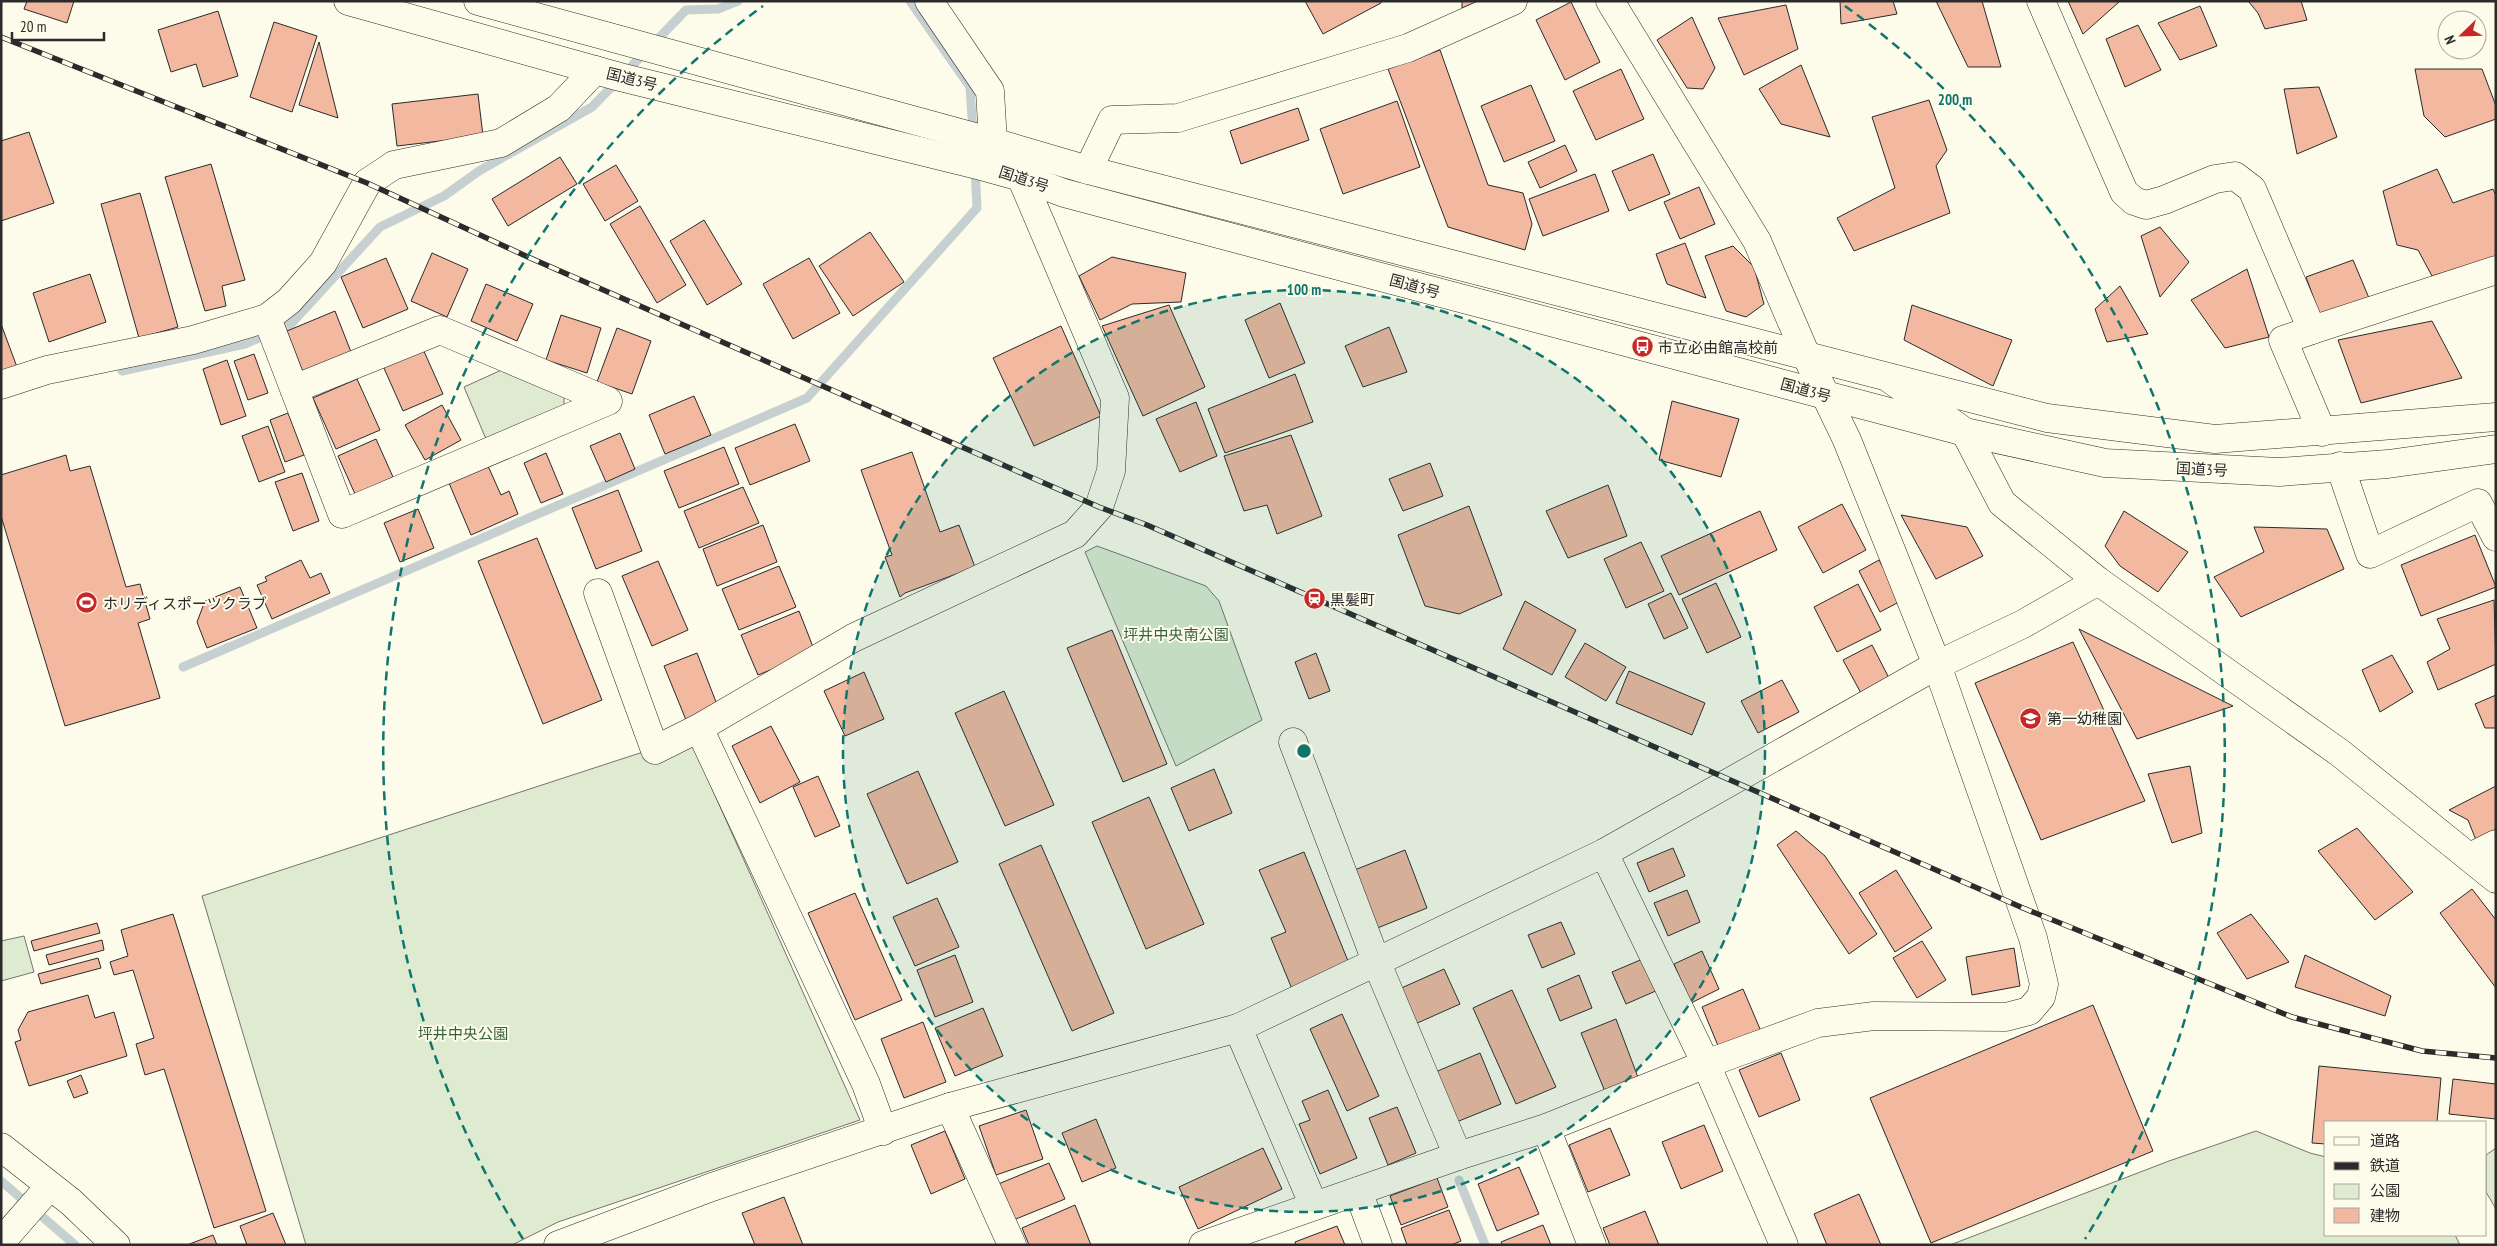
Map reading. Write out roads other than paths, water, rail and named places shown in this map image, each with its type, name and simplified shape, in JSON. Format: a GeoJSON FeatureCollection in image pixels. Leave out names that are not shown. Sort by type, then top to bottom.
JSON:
{"type":"FeatureCollection","features":[{"type":"Feature","properties":{"kind":"main road","name":"国道3号"},"geometry":{"type":"LineString","coordinates":[[348,1],[595,70],[1020,177],[1064,193],[1965,432],[2105,463],[2279,472],[2340,466],[2388,464],[2496,449]]}},
{"type":"Feature","properties":{"kind":"main road","name":"国道3号"},"geometry":{"type":"LineString","coordinates":[[478,1],[993,142],[1088,170],[2047,418],[2215,440],[2496,417]]}},
{"type":"Feature","properties":{"kind":"main road"},"geometry":{"type":"LineString","coordinates":[[929,1],[990,92],[993,142]]}},
{"type":"Feature","properties":{"kind":"main road"},"geometry":{"type":"LineString","coordinates":[[1088,170],[1112,120],[1178,118],[1408,48],[1513,1]]}},
{"type":"Feature","properties":{"kind":"main road"},"geometry":{"type":"LineString","coordinates":[[1203,1245],[1458,1156],[1546,1128],[1706,1064],[1818,1023],[1874,1016],[2006,1017],[2029,1011],[2041,997],[2044,984],[2033,938],[1937,665],[1846,440],[1806,355],[1757,241],[1610,1]]}},
{"type":"Feature","properties":{"kind":"main road"},"geometry":{"type":"LineString","coordinates":[[2041,1],[2124,192],[2134,201],[2146,204],[2164,200],[2215,178],[2235,176],[2252,189],[2312,330]]}},
{"type":"Feature","properties":{"kind":"main road"},"geometry":{"type":"LineString","coordinates":[[1,385],[46,370],[193,340],[271,328],[289,301],[322,263],[367,183],[394,165],[501,143],[559,108],[595,70]]}},
{"type":"Feature","properties":{"kind":"main road"},"geometry":{"type":"LineString","coordinates":[[598,593],[655,750],[699,728],[853,638],[1075,534],[1099,507],[1111,472],[1115,398],[1020,177]]}},
{"type":"Feature","properties":{"kind":"main road"},"geometry":{"type":"LineString","coordinates":[[2322,432],[2283,340],[2496,270]]}},
{"type":"Feature","properties":{"kind":"main road"},"geometry":{"type":"LineString","coordinates":[[271,328],[294,389],[342,514],[608,401],[440,330],[294,389]]}},
{"type":"Feature","properties":{"kind":"main road"},"geometry":{"type":"LineString","coordinates":[[1890,378],[1965,432],[2002,503],[2098,581],[2340,753],[2496,879]]}},
{"type":"Feature","properties":{"kind":"main road"},"geometry":{"type":"LineString","coordinates":[[2340,466],[2370,554],[2478,503],[2496,537]]}},
{"type":"Feature","properties":{"kind":"main road"},"geometry":{"type":"LineString","coordinates":[[558,1245],[712,1187],[950,1107],[1238,1028],[1604,853],[1937,665],[2023,624],[2098,581]]}},
{"type":"Feature","properties":{"kind":"main road"},"geometry":{"type":"LineString","coordinates":[[699,728],[866,1084],[883,1131]]}},
{"type":"Feature","properties":{"kind":"main road"},"geometry":{"type":"LineString","coordinates":[[1293,742],[1376,961],[1458,1156]]}},
{"type":"Feature","properties":{"kind":"main road"},"geometry":{"type":"LineString","coordinates":[[2470,857],[2496,844]]}},
{"type":"Feature","properties":{"kind":"main road"},"geometry":{"type":"LineString","coordinates":[[1604,853],[1706,1064],[1784,1245]]}},
{"type":"Feature","properties":{"kind":"main road"},"geometry":{"type":"LineString","coordinates":[[1238,1028],[1314,1206]]}},
{"type":"Feature","properties":{"kind":"main road"},"geometry":{"type":"LineString","coordinates":[[950,1107],[1012,1245]]}},
{"type":"Feature","properties":{"kind":"main road"},"geometry":{"type":"LineString","coordinates":[[1546,1128],[1592,1245]]}},
{"type":"Feature","properties":{"kind":"main road"},"geometry":{"type":"LineString","coordinates":[[1,1147],[43,1193],[70,1202],[116,1245]]}},
{"type":"Feature","properties":{"kind":"main road"},"geometry":{"type":"LineString","coordinates":[[1358,1191],[1378,1245]]}},
{"type":"Feature","properties":{"kind":"main road"},"geometry":{"type":"LineString","coordinates":[[1,1242],[43,1193]]}},
{"type":"Feature","properties":{"kind":"waterway"},"geometry":{"type":"LineString","coordinates":[[122,371],[245,344],[291,324],[380,227],[444,196],[479,171],[592,107],[686,10],[718,9],[738,1]]}},
{"type":"Feature","properties":{"kind":"waterway"},"geometry":{"type":"LineString","coordinates":[[910,1],[970,87],[973,132]]}},
{"type":"Feature","properties":{"kind":"waterway"},"geometry":{"type":"LineString","coordinates":[[183,667],[807,398],[977,208],[975,168]]}},
{"type":"Feature","properties":{"kind":"waterway"},"geometry":{"type":"LineString","coordinates":[[1459,1180],[1485,1245]]}},
{"type":"Feature","properties":{"kind":"waterway"},"geometry":{"type":"LineString","coordinates":[[1,1181],[75,1245]]}},
{"type":"Feature","properties":{"kind":"railway"},"geometry":{"type":"LineString","coordinates":[[1,37],[367,183],[528,257],[1099,507],[1147,525],[2023,908],[2292,1017],[2422,1051],[2496,1058]]}},
{"type":"Feature","properties":{"kind":"place","name":"市立必由館高校前"},"geometry":{"type":"Point","coordinates":[1642,347]}},
{"type":"Feature","properties":{"kind":"place","name":"黒髪町"},"geometry":{"type":"Point","coordinates":[1314,599]}},
{"type":"Feature","properties":{"kind":"place","name":"ホリディスポーツクラブ"},"geometry":{"type":"Point","coordinates":[87,603]}},
{"type":"Feature","properties":{"kind":"place","name":"第一幼稚園"},"geometry":{"type":"Point","coordinates":[2031,718]}},
{"type":"Feature","properties":{"kind":"park label","name":"坪井中央南公園"},"geometry":{"type":"Point","coordinates":[1176,634]}},
{"type":"Feature","properties":{"kind":"park label","name":"坪井中央公園"},"geometry":{"type":"Point","coordinates":[463,1033]}}]}
